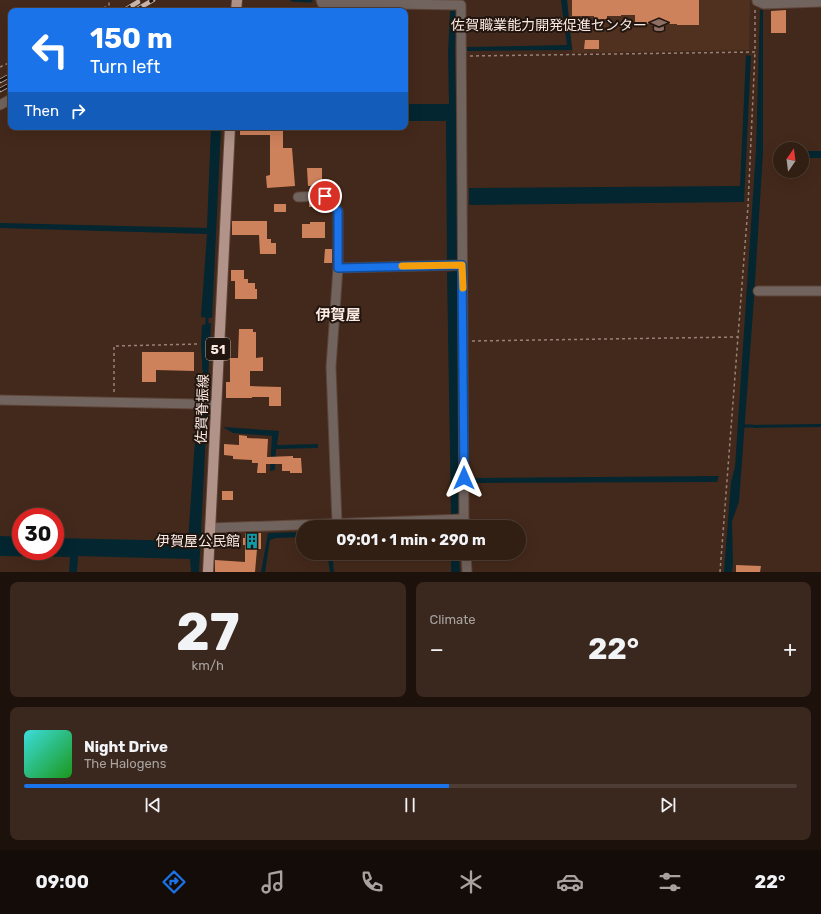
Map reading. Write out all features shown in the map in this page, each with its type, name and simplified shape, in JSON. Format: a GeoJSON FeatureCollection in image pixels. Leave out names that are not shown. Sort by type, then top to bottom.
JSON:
{"type":"FeatureCollection","features":[{"type":"Feature","properties":{"kind":"main road","name":"佐賀脊振線"},"geometry":{"type":"LineString","coordinates":[[208,572],[213,405],[230,130]]}},
{"type":"Feature","properties":{"kind":"street"},"geometry":{"type":"LineString","coordinates":[[321,0],[322,3],[461,5],[464,482],[459,520]]}},
{"type":"Feature","properties":{"kind":"street"},"geometry":{"type":"LineString","coordinates":[[757,1],[764,4],[821,2]]}},
{"type":"Feature","properties":{"kind":"street"},"geometry":{"type":"LineString","coordinates":[[298,197],[325,196],[338,211],[338,268],[331,367],[337,520]]}},
{"type":"Feature","properties":{"kind":"street"},"geometry":{"type":"LineString","coordinates":[[338,268],[462,265]]}},
{"type":"Feature","properties":{"kind":"street"},"geometry":{"type":"LineString","coordinates":[[758,291],[821,291]]}},
{"type":"Feature","properties":{"kind":"street"},"geometry":{"type":"LineString","coordinates":[[0,400],[213,405]]}},
{"type":"Feature","properties":{"kind":"street"},"geometry":{"type":"LineString","coordinates":[[210,528],[296,525]]}},
{"type":"Feature","properties":{"kind":"street"},"geometry":{"type":"LineString","coordinates":[[466,560],[467,572]]}},
{"type":"Feature","properties":{"kind":"path"},"geometry":{"type":"LineString","coordinates":[[104,8],[109,5],[109,0]]}},
{"type":"Feature","properties":{"kind":"path"},"geometry":{"type":"LineString","coordinates":[[720,572],[748,206],[755,52],[755,13],[757,1]]}},
{"type":"Feature","properties":{"kind":"path"},"geometry":{"type":"LineString","coordinates":[[461,56],[755,52]]}},
{"type":"Feature","properties":{"kind":"path"},"geometry":{"type":"LineString","coordinates":[[463,342],[738,337]]}},
{"type":"Feature","properties":{"kind":"path"},"geometry":{"type":"LineString","coordinates":[[114,402],[114,346],[198,344]]}},
{"type":"Feature","properties":{"kind":"shaded area","name":"佐賀職業能力開発促進センター"},"geometry":{"type":"Polygon","coordinates":[[[567,0],[750,0],[749,50],[573,53],[567,0]]]}},
{"type":"Feature","properties":{"kind":"water"},"geometry":{"type":"Polygon","coordinates":[[[561,0],[567,0],[572,50],[467,51],[467,47],[567,45],[561,0]]]}},
{"type":"Feature","properties":{"kind":"water"},"geometry":{"type":"Polygon","coordinates":[[[457,10],[455,50],[458,260],[447,260],[446,121],[408,121],[408,104],[449,104],[448,53],[450,11],[457,10]]]}},
{"type":"Feature","properties":{"kind":"water"},"geometry":{"type":"Polygon","coordinates":[[[760,10],[763,10],[763,152],[754,298],[739,502],[732,521],[733,564],[732,572],[724,572],[731,482],[735,467],[756,150],[760,10]]]}},
{"type":"Feature","properties":{"kind":"water"},"geometry":{"type":"Polygon","coordinates":[[[746,55],[751,56],[744,202],[469,205],[469,188],[740,186],[746,55]]]}},
{"type":"Feature","properties":{"kind":"water"},"geometry":{"type":"Polygon","coordinates":[[[211,130],[221,130],[212,318],[201,317],[207,234],[0,228],[0,223],[207,228],[211,130]]]}},
{"type":"Feature","properties":{"kind":"water"},"geometry":{"type":"Polygon","coordinates":[[[809,151],[821,151],[821,158],[809,158],[809,151]]]}},
{"type":"Feature","properties":{"kind":"water"},"geometry":{"type":"Polygon","coordinates":[[[458,271],[461,513],[451,514],[447,272],[458,271]]]}},
{"type":"Feature","properties":{"kind":"water"},"geometry":{"type":"Polygon","coordinates":[[[211,323],[208,380],[203,379],[201,346],[202,325],[211,323]]]}},
{"type":"Feature","properties":{"kind":"water"},"geometry":{"type":"Polygon","coordinates":[[[197,411],[207,411],[199,572],[191,572],[190,559],[78,556],[77,572],[69,572],[70,557],[64,557],[64,538],[188,541],[197,411]]]}},
{"type":"Feature","properties":{"kind":"water"},"geometry":{"type":"Polygon","coordinates":[[[821,424],[821,427],[753,428],[753,425],[821,424]]]}},
{"type":"Feature","properties":{"kind":"water"},"geometry":{"type":"Polygon","coordinates":[[[223,427],[279,431],[277,445],[318,444],[318,448],[276,449],[275,470],[270,471],[272,436],[233,433],[223,427]]]}},
{"type":"Feature","properties":{"kind":"water"},"geometry":{"type":"Polygon","coordinates":[[[719,476],[717,482],[470,483],[470,478],[719,476]]]}},
{"type":"Feature","properties":{"kind":"water"},"geometry":{"type":"Polygon","coordinates":[[[296,532],[296,537],[276,538],[270,540],[265,572],[261,572],[268,533],[296,532]]]}},
{"type":"Feature","properties":{"kind":"water"},"geometry":{"type":"Polygon","coordinates":[[[0,536],[12,537],[12,556],[0,556],[0,536]]]}},
{"type":"Feature","properties":{"kind":"water"},"geometry":{"type":"Polygon","coordinates":[[[328,560],[333,560],[334,572],[330,572],[328,560]]]}},
{"type":"Feature","properties":{"kind":"water"},"geometry":{"type":"Polygon","coordinates":[[[451,560],[459,560],[460,572],[451,572],[451,560]]]}},
{"type":"Feature","properties":{"kind":"building"},"geometry":{"type":"Polygon","coordinates":[[[572,0],[699,0],[699,25],[635,24],[635,15],[607,16],[607,19],[594,19],[594,16],[572,16],[572,0]]]}},
{"type":"Feature","properties":{"kind":"building"},"geometry":{"type":"Polygon","coordinates":[[[786,10],[786,33],[771,33],[771,11],[786,10]]]}},
{"type":"Feature","properties":{"kind":"building"},"geometry":{"type":"Polygon","coordinates":[[[585,40],[599,40],[599,49],[584,49],[585,40]]]}},
{"type":"Feature","properties":{"kind":"building"},"geometry":{"type":"Polygon","coordinates":[[[240,130],[283,130],[283,148],[292,148],[295,186],[267,188],[266,176],[270,175],[270,135],[240,135],[240,130]]]}},
{"type":"Feature","properties":{"kind":"building"},"geometry":{"type":"Polygon","coordinates":[[[307,168],[322,168],[322,185],[308,186],[307,168]]]}},
{"type":"Feature","properties":{"kind":"building"},"geometry":{"type":"Polygon","coordinates":[[[322,202],[322,207],[309,207],[309,203],[322,202]]]}},
{"type":"Feature","properties":{"kind":"building"},"geometry":{"type":"Polygon","coordinates":[[[274,204],[286,204],[286,212],[274,212],[274,204]]]}},
{"type":"Feature","properties":{"kind":"building"},"geometry":{"type":"Polygon","coordinates":[[[232,221],[267,221],[267,239],[271,239],[271,243],[276,243],[276,254],[260,254],[259,235],[232,235],[232,221]]]}},
{"type":"Feature","properties":{"kind":"building"},"geometry":{"type":"Polygon","coordinates":[[[310,222],[325,222],[325,238],[302,238],[302,224],[310,224],[310,222]]]}},
{"type":"Feature","properties":{"kind":"building"},"geometry":{"type":"Polygon","coordinates":[[[325,249],[332,249],[332,263],[324,263],[325,249]]]}},
{"type":"Feature","properties":{"kind":"building"},"geometry":{"type":"Polygon","coordinates":[[[231,270],[244,270],[244,279],[248,279],[248,283],[255,283],[255,289],[257,289],[257,299],[235,299],[235,281],[231,281],[231,270]]]}},
{"type":"Feature","properties":{"kind":"building"},"geometry":{"type":"Polygon","coordinates":[[[239,329],[253,329],[253,332],[256,332],[256,358],[263,357],[263,371],[250,371],[250,386],[281,387],[281,406],[269,406],[269,397],[226,398],[226,382],[230,382],[230,358],[238,358],[239,329]]]}},
{"type":"Feature","properties":{"kind":"building"},"geometry":{"type":"Polygon","coordinates":[[[142,352],[194,352],[194,371],[156,370],[156,382],[142,382],[142,352]]]}},
{"type":"Feature","properties":{"kind":"building"},"geometry":{"type":"Polygon","coordinates":[[[239,435],[247,436],[247,438],[268,439],[267,457],[293,456],[293,458],[301,458],[302,473],[282,471],[282,464],[266,464],[266,473],[257,473],[258,463],[252,463],[252,460],[233,459],[233,456],[224,455],[224,444],[239,445],[239,435]]]}},
{"type":"Feature","properties":{"kind":"building"},"geometry":{"type":"Polygon","coordinates":[[[222,491],[233,491],[233,500],[222,500],[222,491]]]}},
{"type":"Feature","properties":{"kind":"building"},"geometry":{"type":"Polygon","coordinates":[[[245,533],[261,533],[261,549],[257,549],[255,572],[215,572],[215,560],[245,562],[245,545],[243,545],[243,538],[245,538],[245,533]]]}},
{"type":"Feature","properties":{"kind":"building"},"geometry":{"type":"Polygon","coordinates":[[[736,565],[761,566],[760,572],[736,572],[736,565]]]}},
{"type":"Feature","properties":{"kind":"waterway"},"geometry":{"type":"LineString","coordinates":[[292,0],[311,1]]}},
{"type":"Feature","properties":{"kind":"waterway"},"geometry":{"type":"LineString","coordinates":[[207,317],[207,327]]}},
{"type":"Feature","properties":{"kind":"waterway"},"geometry":{"type":"LineString","coordinates":[[202,411],[206,388],[206,377]]}},
{"type":"Feature","properties":{"kind":"waterway"},"geometry":{"type":"LineString","coordinates":[[744,426],[753,426]]}},
{"type":"Feature","properties":{"kind":"waterway"},"geometry":{"type":"LineString","coordinates":[[454,520],[455,514]]}},
{"type":"Feature","properties":{"kind":"railway"},"geometry":{"type":"LineString","coordinates":[[139,8],[153,0]]}},
{"type":"Feature","properties":{"kind":"railway"},"geometry":{"type":"LineString","coordinates":[[128,8],[138,2]]}},
{"type":"Feature","properties":{"kind":"railway"},"geometry":{"type":"LineString","coordinates":[[0,81],[8,77]]}},
{"type":"Feature","properties":{"kind":"railway"},"geometry":{"type":"LineString","coordinates":[[0,90],[8,86]]}},
{"type":"Feature","properties":{"kind":"slow traffic"},"geometry":{"type":"LineString","coordinates":[[402,266],[462,265],[463,288]]}},
{"type":"Feature","properties":{"kind":"place","name":"佐賀職業能力開発促進センター"},"geometry":{"type":"Point","coordinates":[659,25]}},
{"type":"Feature","properties":{"kind":"place","name":"伊賀屋公民館"},"geometry":{"type":"Point","coordinates":[252,541]}},
{"type":"Feature","properties":{"kind":"district","name":"伊賀屋"},"geometry":{"type":"Point","coordinates":[338,315]}},
{"type":"Feature","properties":{"kind":"route"},"geometry":{"type":"LineString","coordinates":[[325,196],[338,211],[338,268],[462,265],[464,478]]}}]}
